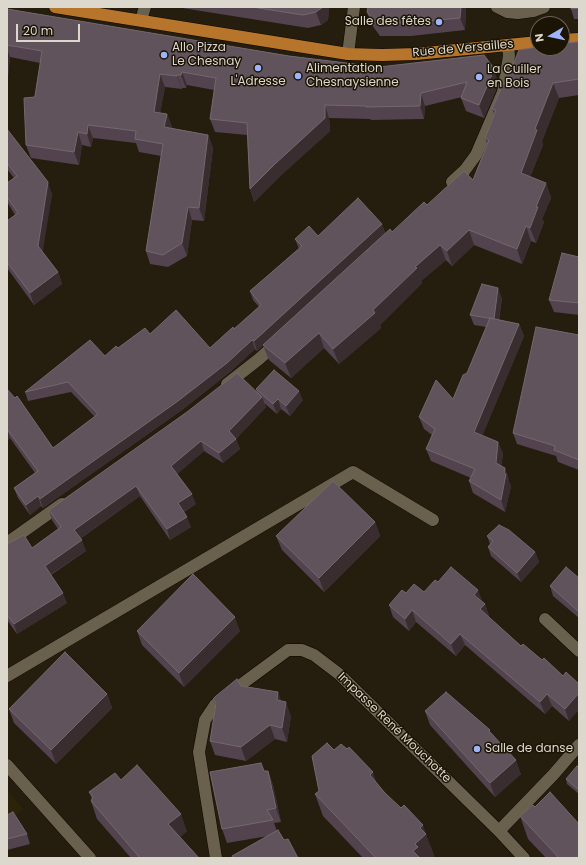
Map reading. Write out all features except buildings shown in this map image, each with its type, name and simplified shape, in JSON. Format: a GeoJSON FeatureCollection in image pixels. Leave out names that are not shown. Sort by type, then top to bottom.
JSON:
{"type":"FeatureCollection","features":[{"type":"Feature","properties":{"kind":"main road","name":"Rue de Versailles"},"geometry":{"type":"LineString","coordinates":[[55,7],[348,54],[382,56],[416,54],[530,43]]}},
{"type":"Feature","properties":{"kind":"street"},"geometry":{"type":"LineString","coordinates":[[141,20],[145,7]]}},
{"type":"Feature","properties":{"kind":"street"},"geometry":{"type":"LineString","coordinates":[[348,54],[354,7]]}},
{"type":"Feature","properties":{"kind":"street"},"geometry":{"type":"LineString","coordinates":[[497,7],[507,12],[518,13],[533,11],[544,7]]}},
{"type":"Feature","properties":{"kind":"street"},"geometry":{"type":"LineString","coordinates":[[443,190],[465,170],[476,155],[503,92],[509,56],[508,45]]}},
{"type":"Feature","properties":{"kind":"street"},"geometry":{"type":"LineString","coordinates":[[216,392],[259,359],[288,332]]}},
{"type":"Feature","properties":{"kind":"street"},"geometry":{"type":"LineString","coordinates":[[7,676],[354,472],[432,520]]}},
{"type":"Feature","properties":{"kind":"street"},"geometry":{"type":"LineString","coordinates":[[7,544],[71,498]]}},
{"type":"Feature","properties":{"kind":"street"},"geometry":{"type":"LineString","coordinates":[[545,620],[579,651]]}},
{"type":"Feature","properties":{"kind":"street","name":"Impasse René Mouchotte"},"geometry":{"type":"LineString","coordinates":[[216,858],[199,752],[206,720],[221,700],[248,678],[288,650],[302,650],[314,656],[340,674],[500,831],[524,858]]}},
{"type":"Feature","properties":{"kind":"street"},"geometry":{"type":"LineString","coordinates":[[500,831],[579,745]]}},
{"type":"Feature","properties":{"kind":"street"},"geometry":{"type":"LineString","coordinates":[[7,765],[90,858]]}},
{"type":"Feature","properties":{"kind":"shaded area"},"geometry":{"type":"Polygon","coordinates":[[[7,790],[24,810],[7,820],[7,790]]]}},
{"type":"Feature","properties":{"kind":"place","name":"Salle des fêtes"},"geometry":{"type":"Point","coordinates":[439,22]}},
{"type":"Feature","properties":{"kind":"place","name":"Allo Pizza Le Chesnay"},"geometry":{"type":"Point","coordinates":[164,55]}},
{"type":"Feature","properties":{"kind":"place","name":"L'Adresse"},"geometry":{"type":"Point","coordinates":[258,68]}},
{"type":"Feature","properties":{"kind":"place","name":"Alimentation Chesnaysienne"},"geometry":{"type":"Point","coordinates":[298,76]}},
{"type":"Feature","properties":{"kind":"place","name":"La Cuiller en Bois"},"geometry":{"type":"Point","coordinates":[479,77]}},
{"type":"Feature","properties":{"kind":"place","name":"Salle de danse"},"geometry":{"type":"Point","coordinates":[477,749]}}]}
